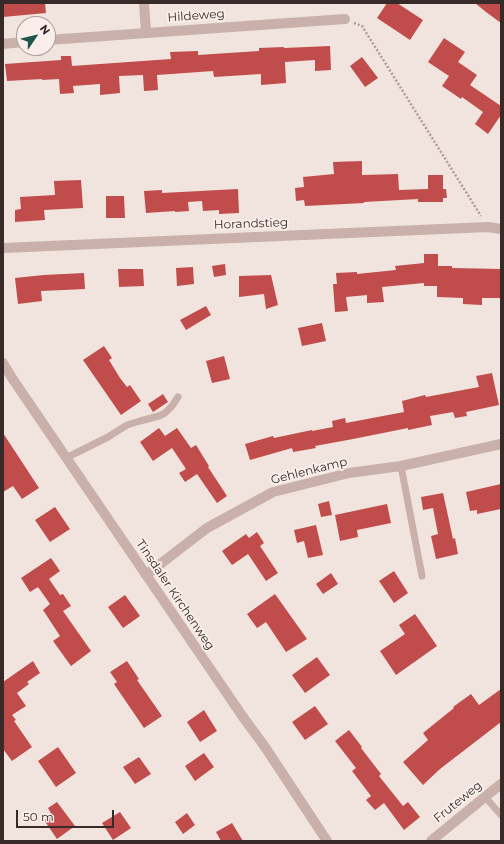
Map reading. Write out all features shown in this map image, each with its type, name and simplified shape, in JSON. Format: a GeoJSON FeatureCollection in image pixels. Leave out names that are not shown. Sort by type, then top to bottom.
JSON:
{"type":"FeatureCollection","features":[{"type":"Feature","properties":{"kind":"street"},"geometry":{"type":"LineString","coordinates":[[144,3],[146,32]]}},
{"type":"Feature","properties":{"kind":"street","name":"Hildeweg"},"geometry":{"type":"LineString","coordinates":[[56,39],[345,18]]}},
{"type":"Feature","properties":{"kind":"street"},"geometry":{"type":"LineString","coordinates":[[3,44],[16,43]]}},
{"type":"Feature","properties":{"kind":"street","name":"Horandstieg"},"geometry":{"type":"LineString","coordinates":[[3,248],[488,227],[501,229]]}},
{"type":"Feature","properties":{"kind":"street","name":"Tinsdaler Kirchenweg"},"geometry":{"type":"LineString","coordinates":[[3,363],[238,711],[265,747],[327,841]]}},
{"type":"Feature","properties":{"kind":"street","name":"Gehlenkamp"},"geometry":{"type":"LineString","coordinates":[[146,575],[207,528],[273,492],[349,473],[401,466],[501,444]]}},
{"type":"Feature","properties":{"kind":"street","name":"Fruteweg"},"geometry":{"type":"LineString","coordinates":[[430,841],[501,784]]}},
{"type":"Feature","properties":{"kind":"lane"},"geometry":{"type":"LineString","coordinates":[[66,458],[108,437],[127,425],[165,413],[178,397]]}},
{"type":"Feature","properties":{"kind":"lane"},"geometry":{"type":"LineString","coordinates":[[401,466],[422,576]]}},
{"type":"Feature","properties":{"kind":"lane"},"geometry":{"type":"LineString","coordinates":[[485,797],[501,815]]}},
{"type":"Feature","properties":{"kind":"path"},"geometry":{"type":"LineString","coordinates":[[345,18],[362,26],[488,227]]}},
{"type":"Feature","properties":{"kind":"building"},"geometry":{"type":"Polygon","coordinates":[[[3,3],[45,3],[46,13],[3,17],[3,3]]]}},
{"type":"Feature","properties":{"kind":"building"},"geometry":{"type":"Polygon","coordinates":[[[387,3],[397,3],[423,20],[410,40],[377,18],[387,3]]]}},
{"type":"Feature","properties":{"kind":"building"},"geometry":{"type":"Polygon","coordinates":[[[475,3],[501,3],[501,23],[486,12],[475,3]]]}},
{"type":"Feature","properties":{"kind":"building"},"geometry":{"type":"Polygon","coordinates":[[[444,38],[465,52],[458,62],[477,75],[470,85],[501,106],[501,115],[488,134],[475,124],[483,112],[462,97],[461,99],[442,86],[449,76],[428,62],[444,38]]]}},
{"type":"Feature","properties":{"kind":"building"},"geometry":{"type":"Polygon","coordinates":[[[330,46],[331,70],[315,71],[315,60],[285,62],[286,83],[261,85],[261,74],[214,77],[213,71],[157,75],[158,90],[144,91],[143,75],[119,76],[120,93],[100,95],[100,84],[73,86],[74,93],[60,94],[59,79],[7,81],[5,64],[61,60],[61,56],[71,56],[72,66],[171,59],[170,52],[198,51],[198,55],[259,51],[259,48],[330,46]]]}},
{"type":"Feature","properties":{"kind":"building"},"geometry":{"type":"Polygon","coordinates":[[[362,57],[378,78],[365,87],[350,66],[362,57]]]}},
{"type":"Feature","properties":{"kind":"building"},"geometry":{"type":"Polygon","coordinates":[[[362,161],[362,175],[398,174],[399,190],[428,189],[428,175],[443,175],[443,189],[446,189],[447,198],[443,198],[443,202],[418,202],[418,199],[305,206],[304,200],[296,201],[295,188],[304,187],[303,177],[334,174],[333,162],[362,161]]]}},
{"type":"Feature","properties":{"kind":"building"},"geometry":{"type":"Polygon","coordinates":[[[81,180],[83,208],[44,210],[45,220],[15,222],[15,210],[21,209],[20,197],[55,195],[54,181],[81,180]]]}},
{"type":"Feature","properties":{"kind":"building"},"geometry":{"type":"Polygon","coordinates":[[[238,189],[239,213],[219,214],[219,210],[203,211],[202,201],[188,202],[189,211],[146,213],[144,191],[162,190],[162,193],[238,189]]]}},
{"type":"Feature","properties":{"kind":"building"},"geometry":{"type":"Polygon","coordinates":[[[106,196],[124,196],[125,218],[106,218],[106,196]]]}},
{"type":"Feature","properties":{"kind":"building"},"geometry":{"type":"Polygon","coordinates":[[[424,254],[438,254],[438,266],[452,266],[452,268],[501,269],[501,298],[482,298],[482,305],[463,304],[463,298],[437,297],[437,286],[424,286],[424,283],[382,287],[384,302],[367,303],[367,295],[346,297],[348,311],[335,312],[333,284],[337,284],[336,273],[357,272],[357,274],[396,270],[395,266],[424,263],[424,254]]]}},
{"type":"Feature","properties":{"kind":"building"},"geometry":{"type":"Polygon","coordinates":[[[225,264],[226,275],[214,277],[212,266],[225,264]]]}},
{"type":"Feature","properties":{"kind":"building"},"geometry":{"type":"Polygon","coordinates":[[[193,267],[194,284],[177,286],[176,268],[193,267]]]}},
{"type":"Feature","properties":{"kind":"building"},"geometry":{"type":"Polygon","coordinates":[[[118,269],[143,269],[144,286],[119,287],[118,269]]]}},
{"type":"Feature","properties":{"kind":"building"},"geometry":{"type":"Polygon","coordinates":[[[84,273],[85,289],[41,291],[42,301],[18,304],[15,278],[84,273]]]}},
{"type":"Feature","properties":{"kind":"building"},"geometry":{"type":"Polygon","coordinates":[[[271,275],[278,305],[266,309],[264,294],[239,297],[239,276],[271,275]]]}},
{"type":"Feature","properties":{"kind":"building"},"geometry":{"type":"Polygon","coordinates":[[[206,306],[211,315],[186,330],[180,320],[206,306]]]}},
{"type":"Feature","properties":{"kind":"building"},"geometry":{"type":"Polygon","coordinates":[[[322,323],[326,341],[302,346],[298,328],[322,323]]]}},
{"type":"Feature","properties":{"kind":"building"},"geometry":{"type":"Polygon","coordinates":[[[104,346],[112,358],[109,360],[120,378],[127,387],[130,385],[141,401],[121,415],[83,360],[104,346]]]}},
{"type":"Feature","properties":{"kind":"building"},"geometry":{"type":"Polygon","coordinates":[[[224,356],[230,379],[212,383],[206,361],[224,356]]]}},
{"type":"Feature","properties":{"kind":"building"},"geometry":{"type":"Polygon","coordinates":[[[492,373],[499,405],[466,412],[467,416],[455,418],[453,412],[430,416],[432,425],[408,430],[408,428],[315,446],[316,448],[293,452],[292,448],[250,460],[245,444],[273,436],[274,438],[333,427],[332,421],[345,418],[346,423],[404,412],[402,401],[425,395],[426,397],[479,387],[476,376],[492,373]]]}},
{"type":"Feature","properties":{"kind":"building"},"geometry":{"type":"Polygon","coordinates":[[[163,394],[168,402],[153,412],[148,404],[163,394]]]}},
{"type":"Feature","properties":{"kind":"building"},"geometry":{"type":"Polygon","coordinates":[[[159,428],[165,436],[177,428],[191,448],[196,445],[227,496],[217,503],[197,474],[185,482],[179,473],[186,469],[172,448],[153,461],[140,442],[159,428]]]}},
{"type":"Feature","properties":{"kind":"building"},"geometry":{"type":"Polygon","coordinates":[[[3,433],[39,488],[22,499],[13,486],[3,492],[3,433]]]}},
{"type":"Feature","properties":{"kind":"building"},"geometry":{"type":"Polygon","coordinates":[[[501,484],[501,509],[477,514],[477,510],[470,511],[466,492],[501,484]]]}},
{"type":"Feature","properties":{"kind":"building"},"geometry":{"type":"Polygon","coordinates":[[[443,493],[453,539],[455,538],[458,554],[436,559],[431,536],[438,534],[433,508],[423,510],[421,497],[443,493]]]}},
{"type":"Feature","properties":{"kind":"building"},"geometry":{"type":"Polygon","coordinates":[[[329,501],[332,515],[321,517],[318,504],[329,501]]]}},
{"type":"Feature","properties":{"kind":"building"},"geometry":{"type":"Polygon","coordinates":[[[387,504],[391,523],[357,530],[358,537],[340,541],[335,515],[387,504]]]}},
{"type":"Feature","properties":{"kind":"building"},"geometry":{"type":"Polygon","coordinates":[[[55,507],[70,529],[50,542],[35,520],[55,507]]]}},
{"type":"Feature","properties":{"kind":"building"},"geometry":{"type":"Polygon","coordinates":[[[316,525],[323,555],[308,558],[304,541],[297,543],[294,530],[316,525]]]}},
{"type":"Feature","properties":{"kind":"building"},"geometry":{"type":"Polygon","coordinates":[[[257,532],[264,543],[260,546],[278,573],[266,581],[248,554],[232,565],[222,551],[246,534],[249,538],[257,532]]]}},
{"type":"Feature","properties":{"kind":"building"},"geometry":{"type":"Polygon","coordinates":[[[51,558],[60,571],[49,579],[60,595],[63,594],[71,606],[63,611],[91,651],[71,666],[53,641],[60,636],[43,610],[50,604],[38,587],[30,592],[21,578],[51,558]]]}},
{"type":"Feature","properties":{"kind":"building"},"geometry":{"type":"Polygon","coordinates":[[[394,571],[408,593],[394,603],[379,581],[394,571]]]}},
{"type":"Feature","properties":{"kind":"building"},"geometry":{"type":"Polygon","coordinates":[[[331,573],[338,584],[323,594],[316,584],[331,573]]]}},
{"type":"Feature","properties":{"kind":"building"},"geometry":{"type":"Polygon","coordinates":[[[275,594],[307,639],[286,652],[266,622],[257,628],[247,614],[275,594]]]}},
{"type":"Feature","properties":{"kind":"building"},"geometry":{"type":"Polygon","coordinates":[[[125,595],[140,616],[123,628],[108,607],[125,595]]]}},
{"type":"Feature","properties":{"kind":"building"},"geometry":{"type":"Polygon","coordinates":[[[415,614],[437,646],[396,675],[380,651],[405,634],[399,625],[415,614]]]}},
{"type":"Feature","properties":{"kind":"building"},"geometry":{"type":"Polygon","coordinates":[[[317,657],[330,675],[305,693],[292,675],[317,657]]]}},
{"type":"Feature","properties":{"kind":"building"},"geometry":{"type":"Polygon","coordinates":[[[33,661],[40,673],[27,682],[29,684],[17,693],[26,706],[12,715],[16,720],[14,721],[32,747],[12,761],[3,749],[3,682],[33,661]]]}},
{"type":"Feature","properties":{"kind":"building"},"geometry":{"type":"Polygon","coordinates":[[[127,661],[139,679],[137,680],[162,716],[144,728],[114,684],[117,682],[110,672],[127,661]]]}},
{"type":"Feature","properties":{"kind":"building"},"geometry":{"type":"Polygon","coordinates":[[[501,689],[501,722],[440,769],[423,785],[403,762],[428,740],[423,733],[454,708],[453,707],[471,694],[479,705],[501,689]]]}},
{"type":"Feature","properties":{"kind":"building"},"geometry":{"type":"Polygon","coordinates":[[[315,706],[328,724],[305,740],[292,722],[315,706]]]}},
{"type":"Feature","properties":{"kind":"building"},"geometry":{"type":"Polygon","coordinates":[[[204,710],[217,731],[200,742],[187,722],[204,710]]]}},
{"type":"Feature","properties":{"kind":"building"},"geometry":{"type":"Polygon","coordinates":[[[349,730],[381,774],[379,776],[403,806],[408,802],[420,817],[404,830],[384,803],[375,810],[366,800],[371,796],[352,771],[356,768],[335,741],[349,730]]]}},
{"type":"Feature","properties":{"kind":"building"},"geometry":{"type":"Polygon","coordinates":[[[58,747],[76,773],[56,787],[38,761],[58,747]]]}},
{"type":"Feature","properties":{"kind":"building"},"geometry":{"type":"Polygon","coordinates":[[[204,753],[214,767],[195,781],[185,766],[204,753]]]}},
{"type":"Feature","properties":{"kind":"building"},"geometry":{"type":"Polygon","coordinates":[[[139,757],[151,774],[135,784],[123,767],[139,757]]]}},
{"type":"Feature","properties":{"kind":"building"},"geometry":{"type":"Polygon","coordinates":[[[57,802],[75,826],[57,839],[44,820],[52,815],[48,808],[57,802]]]}},
{"type":"Feature","properties":{"kind":"building"},"geometry":{"type":"Polygon","coordinates":[[[120,812],[131,828],[113,840],[102,823],[120,812]]]}},
{"type":"Feature","properties":{"kind":"building"},"geometry":{"type":"Polygon","coordinates":[[[187,813],[195,825],[183,834],[175,822],[187,813]]]}},
{"type":"Feature","properties":{"kind":"building"},"geometry":{"type":"Polygon","coordinates":[[[232,823],[243,841],[221,841],[216,832],[232,823]]]}}]}
